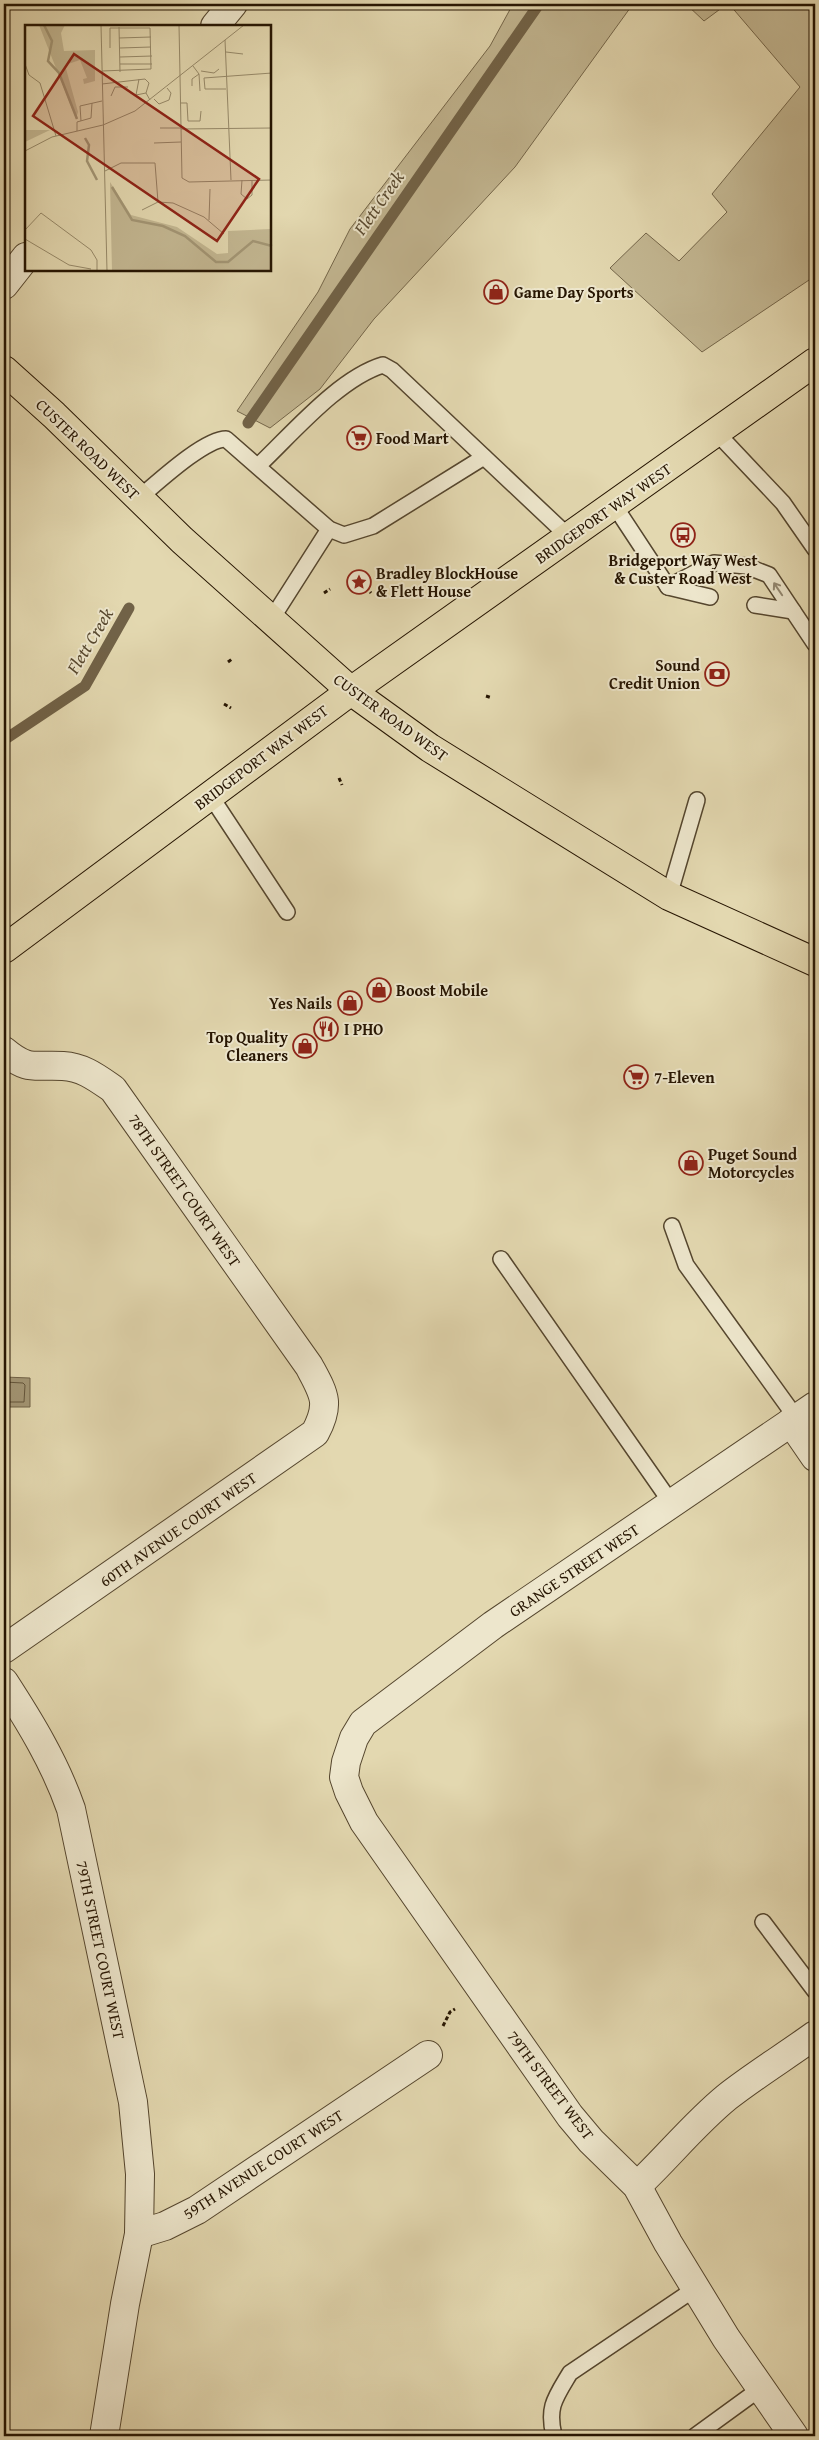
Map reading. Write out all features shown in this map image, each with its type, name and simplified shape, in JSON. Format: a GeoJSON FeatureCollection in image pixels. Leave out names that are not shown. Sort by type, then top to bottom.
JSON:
{"type":"FeatureCollection","features":[{"type":"Feature","properties":{"kind":"main road","name":"BRIDGEPORT WAY WEST"},"geometry":{"type":"LineString","coordinates":[[4,949],[351,691],[815,362]]}},
{"type":"Feature","properties":{"kind":"main road","name":"CUSTER ROAD WEST"},"geometry":{"type":"LineString","coordinates":[[4,370],[182,540],[351,691],[430,748],[669,896],[815,962]]}},
{"type":"Feature","properties":{"kind":"street"},"geometry":{"type":"LineString","coordinates":[[216,25],[233,4]]}},
{"type":"Feature","properties":{"kind":"street"},"geometry":{"type":"LineString","coordinates":[[4,285],[25,258]]}},
{"type":"Feature","properties":{"kind":"street","name":"78TH STREET COURT WEST"},"geometry":{"type":"LineString","coordinates":[[4,1051],[15,1060],[37,1068],[64,1066],[89,1072],[113,1089],[309,1366],[322,1391]]}},
{"type":"Feature","properties":{"kind":"street","name":"60TH AVENUE COURT WEST"},"geometry":{"type":"LineString","coordinates":[[4,1649],[315,1433],[324,1416],[325,1399],[322,1391]]}},
{"type":"Feature","properties":{"kind":"street"},"geometry":{"type":"LineString","coordinates":[[801,1416],[815,1457]]}},
{"type":"Feature","properties":{"kind":"street","name":"GRANGE STREET WEST"},"geometry":{"type":"LineString","coordinates":[[350,1752],[363,1723],[381,1707],[493,1625],[801,1416]]}},
{"type":"Feature","properties":{"kind":"street","name":"79TH STREET COURT WEST"},"geometry":{"type":"LineString","coordinates":[[4,1682],[31,1724],[57,1775],[71,1809],[133,2102],[140,2174],[140,2234]]}},
{"type":"Feature","properties":{"kind":"street","name":"79TH STREET WEST"},"geometry":{"type":"LineString","coordinates":[[350,1752],[344,1776],[349,1792],[364,1822],[570,2116],[637,2186],[696,2288],[794,2436]]}},
{"type":"Feature","properties":{"kind":"street"},"geometry":{"type":"LineString","coordinates":[[637,2186],[668,2157],[679,2141],[728,2097],[815,2035]]}},
{"type":"Feature","properties":{"kind":"street","name":"59TH AVENUE COURT WEST"},"geometry":{"type":"LineString","coordinates":[[140,2234],[165,2226],[197,2210],[428,2055]]}},
{"type":"Feature","properties":{"kind":"street"},"geometry":{"type":"LineString","coordinates":[[104,2436],[125,2304],[140,2234]]}},
{"type":"Feature","properties":{"kind":"lane"},"geometry":{"type":"LineString","coordinates":[[258,466],[347,382],[366,370],[383,365],[392,370],[569,537]]}},
{"type":"Feature","properties":{"kind":"lane"},"geometry":{"type":"LineString","coordinates":[[716,432],[784,503],[815,549]]}},
{"type":"Feature","properties":{"kind":"lane"},"geometry":{"type":"LineString","coordinates":[[139,498],[203,447],[218,439],[226,439],[329,529],[344,535],[373,526],[484,457]]}},
{"type":"Feature","properties":{"kind":"lane"},"geometry":{"type":"LineString","coordinates":[[614,505],[668,587],[710,597]]}},
{"type":"Feature","properties":{"kind":"lane"},"geometry":{"type":"LineString","coordinates":[[271,620],[329,529]]}},
{"type":"Feature","properties":{"kind":"lane"},"geometry":{"type":"LineString","coordinates":[[668,587],[714,563],[746,566],[769,575],[815,644]]}},
{"type":"Feature","properties":{"kind":"lane"},"geometry":{"type":"LineString","coordinates":[[755,605],[793,611]]}},
{"type":"Feature","properties":{"kind":"lane"},"geometry":{"type":"LineString","coordinates":[[210,795],[287,912]]}},
{"type":"Feature","properties":{"kind":"lane"},"geometry":{"type":"LineString","coordinates":[[669,896],[697,800]]}},
{"type":"Feature","properties":{"kind":"lane"},"geometry":{"type":"LineString","coordinates":[[672,1226],[686,1265],[801,1416]]}},
{"type":"Feature","properties":{"kind":"lane"},"geometry":{"type":"LineString","coordinates":[[501,1259],[672,1504]]}},
{"type":"Feature","properties":{"kind":"lane"},"geometry":{"type":"LineString","coordinates":[[763,1922],[815,1991]]}},
{"type":"Feature","properties":{"kind":"lane"},"geometry":{"type":"LineString","coordinates":[[554,2436],[550,2415],[559,2391],[570,2373],[696,2288]]}},
{"type":"Feature","properties":{"kind":"lane"},"geometry":{"type":"LineString","coordinates":[[695,2436],[761,2388]]}},
{"type":"Feature","properties":{"kind":"path"},"geometry":{"type":"LineString","coordinates":[[366,587],[371,593]]}},
{"type":"Feature","properties":{"kind":"path"},"geometry":{"type":"LineString","coordinates":[[324,593],[330,590]]}},
{"type":"Feature","properties":{"kind":"path"},"geometry":{"type":"LineString","coordinates":[[228,662],[232,659]]}},
{"type":"Feature","properties":{"kind":"path"},"geometry":{"type":"LineString","coordinates":[[486,696],[492,698]]}},
{"type":"Feature","properties":{"kind":"path"},"geometry":{"type":"LineString","coordinates":[[224,704],[231,708]]}},
{"type":"Feature","properties":{"kind":"path"},"geometry":{"type":"LineString","coordinates":[[339,778],[342,784]]}},
{"type":"Feature","properties":{"kind":"path"},"geometry":{"type":"LineString","coordinates":[[428,2055],[450,2012],[482,1990]]}},
{"type":"Feature","properties":{"kind":"shaded area"},"geometry":{"type":"Polygon","coordinates":[[[513,4],[633,4],[515,167],[374,319],[320,389],[270,428],[237,411],[318,292],[350,229],[490,46],[513,4]]]}},
{"type":"Feature","properties":{"kind":"shaded area"},"geometry":{"type":"Polygon","coordinates":[[[686,4],[727,4],[704,21],[686,4]]]}},
{"type":"Feature","properties":{"kind":"shaded area"},"geometry":{"type":"Polygon","coordinates":[[[729,4],[815,4],[815,276],[702,352],[610,268],[646,233],[679,261],[727,212],[712,194],[800,87],[729,4]]]}},
{"type":"Feature","properties":{"kind":"water"},"geometry":{"type":"Polygon","coordinates":[[[4,1377],[30,1378],[30,1407],[4,1407],[4,1377]]]}},
{"type":"Feature","properties":{"kind":"waterway","name":"Flett Creek"},"geometry":{"type":"LineString","coordinates":[[248,423],[539,4]]}},
{"type":"Feature","properties":{"kind":"waterway","name":"Flett Creek"},"geometry":{"type":"LineString","coordinates":[[4,740],[85,686],[129,608]]}},
{"type":"Feature","properties":{"kind":"place","name":"Game Day Sports"},"geometry":{"type":"Point","coordinates":[496,292]}},
{"type":"Feature","properties":{"kind":"place","name":"Food Mart"},"geometry":{"type":"Point","coordinates":[359,438]}},
{"type":"Feature","properties":{"kind":"place","name":"Bridgeport Way West & Custer Road West"},"geometry":{"type":"Point","coordinates":[683,535]}},
{"type":"Feature","properties":{"kind":"place","name":"Bradley BlockHouse & Flett House"},"geometry":{"type":"Point","coordinates":[359,582]}},
{"type":"Feature","properties":{"kind":"place","name":"Sound Credit Union"},"geometry":{"type":"Point","coordinates":[717,674]}},
{"type":"Feature","properties":{"kind":"place","name":"Boost Mobile"},"geometry":{"type":"Point","coordinates":[379,990]}},
{"type":"Feature","properties":{"kind":"place","name":"Yes Nails"},"geometry":{"type":"Point","coordinates":[350,1003]}},
{"type":"Feature","properties":{"kind":"place","name":"I PHO"},"geometry":{"type":"Point","coordinates":[326,1029]}},
{"type":"Feature","properties":{"kind":"place","name":"Top Quality Cleaners"},"geometry":{"type":"Point","coordinates":[305,1046]}},
{"type":"Feature","properties":{"kind":"place","name":"7-Eleven"},"geometry":{"type":"Point","coordinates":[636,1077]}},
{"type":"Feature","properties":{"kind":"place","name":"Puget Sound Motorcycles"},"geometry":{"type":"Point","coordinates":[691,1163]}}]}
